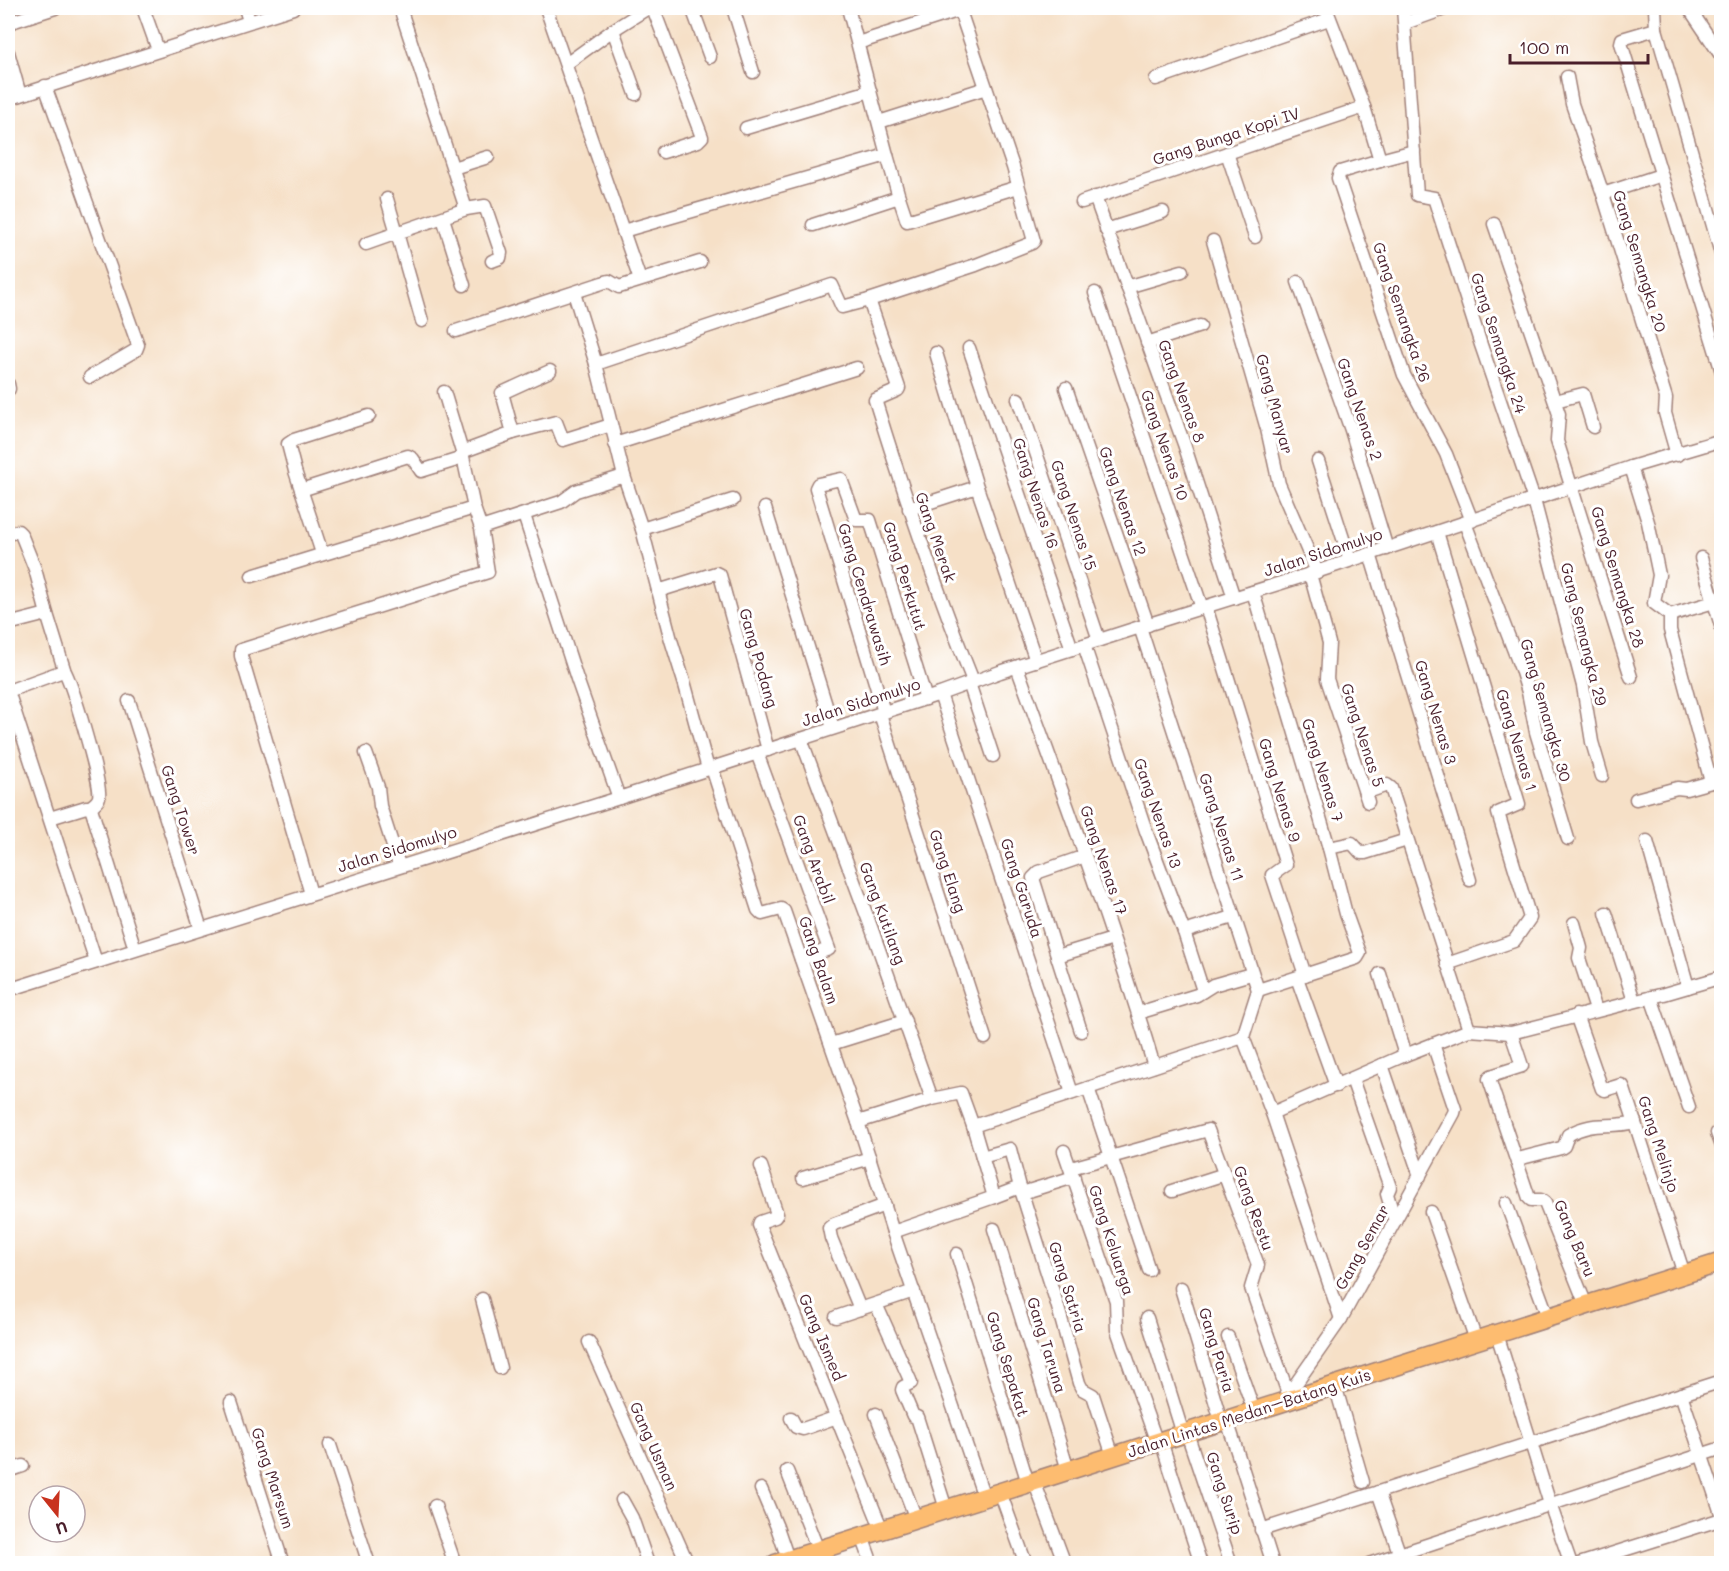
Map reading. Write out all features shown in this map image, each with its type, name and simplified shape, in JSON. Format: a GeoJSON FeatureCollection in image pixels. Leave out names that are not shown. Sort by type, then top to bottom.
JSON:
{"type":"FeatureCollection","features":[{"type":"Feature","properties":{"kind":"highway","name":"Jalan Lintas Medan–Batang Kuis"},"geometry":{"type":"LineString","coordinates":[[789,1561],[1292,1397],[1722,1262]]}},
{"type":"Feature","properties":{"kind":"street"},"geometry":{"type":"LineString","coordinates":[[8,23],[55,8]]}},
{"type":"Feature","properties":{"kind":"street"},"geometry":{"type":"LineString","coordinates":[[143,8],[158,50]]}},
{"type":"Feature","properties":{"kind":"street"},"geometry":{"type":"LineString","coordinates":[[245,8],[249,21]]}},
{"type":"Feature","properties":{"kind":"street"},"geometry":{"type":"LineString","coordinates":[[8,52],[14,97],[293,8]]}},
{"type":"Feature","properties":{"kind":"street"},"geometry":{"type":"LineString","coordinates":[[400,8],[466,209]]}},
{"type":"Feature","properties":{"kind":"street"},"geometry":{"type":"LineString","coordinates":[[546,8],[640,280]]}},
{"type":"Feature","properties":{"kind":"street"},"geometry":{"type":"LineString","coordinates":[[566,64],[613,30],[650,8],[702,137],[698,141],[663,152]]}},
{"type":"Feature","properties":{"kind":"street"},"geometry":{"type":"LineString","coordinates":[[692,8],[710,57]]}},
{"type":"Feature","properties":{"kind":"street"},"geometry":{"type":"LineString","coordinates":[[733,8],[753,72]]}},
{"type":"Feature","properties":{"kind":"street"},"geometry":{"type":"LineString","coordinates":[[848,8],[907,221],[1018,187]]}},
{"type":"Feature","properties":{"kind":"street"},"geometry":{"type":"LineString","coordinates":[[1156,79],[1340,8]]}},
{"type":"Feature","properties":{"kind":"street"},"geometry":{"type":"LineString","coordinates":[[1327,13],[1364,107],[1380,160],[1414,151],[1403,8]]}},
{"type":"Feature","properties":{"kind":"street"},"geometry":{"type":"LineString","coordinates":[[1405,23],[1447,8]]}},
{"type":"Feature","properties":{"kind":"street"},"geometry":{"type":"LineString","coordinates":[[1655,8],[1656,29],[1722,257]]}},
{"type":"Feature","properties":{"kind":"street"},"geometry":{"type":"LineString","coordinates":[[1689,8],[1722,57]]}},
{"type":"Feature","properties":{"kind":"street"},"geometry":{"type":"LineString","coordinates":[[596,364],[832,285],[842,307],[976,265],[1032,243],[1034,239],[1018,187],[959,9],[864,42]]}},
{"type":"Feature","properties":{"kind":"street"},"geometry":{"type":"LineString","coordinates":[[1656,29],[1622,39],[1621,42],[1722,372]]}},
{"type":"Feature","properties":{"kind":"street"},"geometry":{"type":"LineString","coordinates":[[613,30],[636,94]]}},
{"type":"Feature","properties":{"kind":"street","name":"Gang Semangka 20"},"geometry":{"type":"LineString","coordinates":[[1567,77],[1572,104],[1603,194],[1666,398],[1665,413],[1677,455]]}},
{"type":"Feature","properties":{"kind":"street"},"geometry":{"type":"LineString","coordinates":[[45,86],[138,345],[136,350],[90,377]]}},
{"type":"Feature","properties":{"kind":"street"},"geometry":{"type":"LineString","coordinates":[[879,122],[986,88]]}},
{"type":"Feature","properties":{"kind":"street"},"geometry":{"type":"LineString","coordinates":[[746,128],[870,92]]}},
{"type":"Feature","properties":{"kind":"street","name":"Gang Bunga Kopi IV"},"geometry":{"type":"LineString","coordinates":[[1082,202],[1364,107]]}},
{"type":"Feature","properties":{"kind":"street","name":"Gang Semangka 24"},"geometry":{"type":"LineString","coordinates":[[1414,151],[1417,196],[1433,197],[1534,500]]}},
{"type":"Feature","properties":{"kind":"street"},"geometry":{"type":"LineString","coordinates":[[1227,153],[1255,237]]}},
{"type":"Feature","properties":{"kind":"street"},"geometry":{"type":"LineString","coordinates":[[623,231],[887,154]]}},
{"type":"Feature","properties":{"kind":"street"},"geometry":{"type":"LineString","coordinates":[[453,168],[488,158]]}},
{"type":"Feature","properties":{"kind":"street","name":"Gang Semangka 26"},"geometry":{"type":"LineString","coordinates":[[1380,160],[1340,172],[1338,176],[1404,375],[1446,454],[1468,522]]}},
{"type":"Feature","properties":{"kind":"street"},"geometry":{"type":"LineString","coordinates":[[1603,194],[1661,175]]}},
{"type":"Feature","properties":{"kind":"street"},"geometry":{"type":"LineString","coordinates":[[813,225],[899,197]]}},
{"type":"Feature","properties":{"kind":"street","name":"Gang Nenas 8"},"geometry":{"type":"LineString","coordinates":[[1096,197],[1184,444],[1234,598]]}},
{"type":"Feature","properties":{"kind":"street"},"geometry":{"type":"LineString","coordinates":[[387,199],[422,321]]}},
{"type":"Feature","properties":{"kind":"street"},"geometry":{"type":"LineString","coordinates":[[366,243],[481,205],[486,208],[501,253],[500,258],[492,261]]}},
{"type":"Feature","properties":{"kind":"street"},"geometry":{"type":"LineString","coordinates":[[1106,230],[1163,212]]}},
{"type":"Feature","properties":{"kind":"street"},"geometry":{"type":"LineString","coordinates":[[443,218],[464,285]]}},
{"type":"Feature","properties":{"kind":"street","name":"Gang Semangka 28"},"geometry":{"type":"LineString","coordinates":[[1494,224],[1559,414],[1557,441],[1573,486],[1631,677]]}},
{"type":"Feature","properties":{"kind":"street","name":"Gang Manyar"},"geometry":{"type":"LineString","coordinates":[[1213,240],[1267,429],[1279,484],[1313,573]]}},
{"type":"Feature","properties":{"kind":"street"},"geometry":{"type":"LineString","coordinates":[[456,332],[609,281],[618,288],[700,262]]}},
{"type":"Feature","properties":{"kind":"street"},"geometry":{"type":"LineString","coordinates":[[1127,287],[1182,271]]}},
{"type":"Feature","properties":{"kind":"street","name":"Gang Nenas 2"},"geometry":{"type":"LineString","coordinates":[[1298,282],[1352,430],[1387,549]]}},
{"type":"Feature","properties":{"kind":"street"},"geometry":{"type":"LineString","coordinates":[[574,293],[596,364],[624,476],[642,529],[710,768]]}},
{"type":"Feature","properties":{"kind":"street","name":"Gang Nenas 10"},"geometry":{"type":"LineString","coordinates":[[1095,293],[1204,607]]}},
{"type":"Feature","properties":{"kind":"street","name":"Gang Merak"},"geometry":{"type":"LineString","coordinates":[[869,300],[899,387],[898,390],[875,400],[909,508],[971,682],[993,756]]}},
{"type":"Feature","properties":{"kind":"street"},"geometry":{"type":"LineString","coordinates":[[1148,343],[1200,326]]}},
{"type":"Feature","properties":{"kind":"street","name":"Gang Nenas 16"},"geometry":{"type":"LineString","coordinates":[[969,348],[1078,647]]}},
{"type":"Feature","properties":{"kind":"street"},"geometry":{"type":"LineString","coordinates":[[936,353],[977,487],[1036,661]]}},
{"type":"Feature","properties":{"kind":"street"},"geometry":{"type":"LineString","coordinates":[[615,444],[857,368]]}},
{"type":"Feature","properties":{"kind":"street"},"geometry":{"type":"LineString","coordinates":[[513,433],[502,393],[549,371]]}},
{"type":"Feature","properties":{"kind":"street","name":"Gang Nenas 12"},"geometry":{"type":"LineString","coordinates":[[1066,388],[1144,626]]}},
{"type":"Feature","properties":{"kind":"street"},"geometry":{"type":"LineString","coordinates":[[311,894],[272,766],[241,650],[488,572],[481,528],[444,392]]}},
{"type":"Feature","properties":{"kind":"street"},"geometry":{"type":"LineString","coordinates":[[1555,401],[1583,394],[1593,427]]}},
{"type":"Feature","properties":{"kind":"street","name":"Gang Nenas 15"},"geometry":{"type":"LineString","coordinates":[[1018,399],[1099,640]]}},
{"type":"Feature","properties":{"kind":"street"},"geometry":{"type":"LineString","coordinates":[[322,553],[301,490],[289,447],[290,442],[369,416]]}},
{"type":"Feature","properties":{"kind":"street"},"geometry":{"type":"LineString","coordinates":[[301,490],[408,456],[413,459],[421,471],[513,433],[553,421],[558,424],[563,440],[610,425]]}},
{"type":"Feature","properties":{"kind":"street","name":"Jalan Sidomulyo"},"geometry":{"type":"LineString","coordinates":[[8,990],[399,865],[619,798],[926,699],[1099,640],[1387,549],[1631,467],[1718,442]]}},
{"type":"Feature","properties":{"kind":"street"},"geometry":{"type":"LineString","coordinates":[[1318,461],[1350,560]]}},
{"type":"Feature","properties":{"kind":"street"},"geometry":{"type":"LineString","coordinates":[[1631,467],[1648,522],[1657,564],[1662,609],[1716,780],[1686,789],[1677,788],[1636,799]]}},
{"type":"Feature","properties":{"kind":"street"},"geometry":{"type":"LineString","coordinates":[[481,528],[561,502],[576,491],[624,476]]}},
{"type":"Feature","properties":{"kind":"street","name":"Gang Perkutut"},"geometry":{"type":"LineString","coordinates":[[816,485],[841,479],[856,520],[870,520],[926,699]]}},
{"type":"Feature","properties":{"kind":"street","name":"Gang Cendrawasih"},"geometry":{"type":"LineString","coordinates":[[816,485],[882,713]]}},
{"type":"Feature","properties":{"kind":"street"},"geometry":{"type":"LineString","coordinates":[[909,508],[977,487]]}},
{"type":"Feature","properties":{"kind":"street"},"geometry":{"type":"LineString","coordinates":[[642,529],[733,500]]}},
{"type":"Feature","properties":{"kind":"street","name":"Gang Semangka 29"},"geometry":{"type":"LineString","coordinates":[[1534,500],[1583,686],[1592,742],[1602,776]]}},
{"type":"Feature","properties":{"kind":"street"},"geometry":{"type":"LineString","coordinates":[[252,576],[474,508]]}},
{"type":"Feature","properties":{"kind":"street"},"geometry":{"type":"LineString","coordinates":[[765,508],[833,728]]}},
{"type":"Feature","properties":{"kind":"street"},"geometry":{"type":"LineString","coordinates":[[524,514],[577,679],[619,798]]}},
{"type":"Feature","properties":{"kind":"street","name":"Gang Semangka 30"},"geometry":{"type":"LineString","coordinates":[[1468,522],[1521,669],[1536,732],[1568,839]]}},
{"type":"Feature","properties":{"kind":"street"},"geometry":{"type":"LineString","coordinates":[[8,534],[18,531],[21,534],[35,569],[97,780],[99,796],[97,802],[90,807],[50,818]]}},
{"type":"Feature","properties":{"kind":"street","name":"Gang Nenas 1"},"geometry":{"type":"LineString","coordinates":[[1437,532],[1519,804],[1498,813],[1530,918],[1514,941],[1446,964]]}},
{"type":"Feature","properties":{"kind":"street","name":"Gang Nenas 3"},"geometry":{"type":"LineString","coordinates":[[1370,554],[1470,880]]}},
{"type":"Feature","properties":{"kind":"street"},"geometry":{"type":"LineString","coordinates":[[1701,558],[1722,629]]}},
{"type":"Feature","properties":{"kind":"street","name":"Gang Podang"},"geometry":{"type":"LineString","coordinates":[[658,591],[716,573],[720,575],[762,751]]}},
{"type":"Feature","properties":{"kind":"street","name":"Gang Nenas 5"},"geometry":{"type":"LineString","coordinates":[[1313,573],[1329,643],[1327,679],[1366,797],[1387,785],[1391,788],[1407,840]]}},
{"type":"Feature","properties":{"kind":"street","name":"Gang Nenas 7"},"geometry":{"type":"LineString","coordinates":[[1253,592],[1329,848],[1346,914],[1360,953],[1357,957],[1301,976]]}},
{"type":"Feature","properties":{"kind":"street"},"geometry":{"type":"LineString","coordinates":[[1662,609],[1714,602]]}},
{"type":"Feature","properties":{"kind":"street","name":"Gang Nenas 9"},"geometry":{"type":"LineString","coordinates":[[1204,607],[1286,865],[1272,875],[1301,976]]}},
{"type":"Feature","properties":{"kind":"street"},"geometry":{"type":"LineString","coordinates":[[8,624],[47,614]]}},
{"type":"Feature","properties":{"kind":"street","name":"Gang Nenas 11"},"geometry":{"type":"LineString","coordinates":[[1144,626],[1233,917],[1258,990]]}},
{"type":"Feature","properties":{"kind":"street","name":"Gang Nenas 13"},"geometry":{"type":"LineString","coordinates":[[1078,647],[1184,932],[1203,991]]}},
{"type":"Feature","properties":{"kind":"street","name":"Gang Nenas 17"},"geometry":{"type":"LineString","coordinates":[[1017,667],[1085,856],[1154,1066]]}},
{"type":"Feature","properties":{"kind":"street"},"geometry":{"type":"LineString","coordinates":[[64,670],[8,691],[96,962]]}},
{"type":"Feature","properties":{"kind":"street","name":"Gang Garuda"},"geometry":{"type":"LineString","coordinates":[[940,694],[1072,1093]]}},
{"type":"Feature","properties":{"kind":"street","name":"Gang Tower"},"geometry":{"type":"LineString","coordinates":[[129,701],[201,929]]}},
{"type":"Feature","properties":{"kind":"street","name":"Gang Elang"},"geometry":{"type":"LineString","coordinates":[[882,713],[985,1038]]}},
{"type":"Feature","properties":{"kind":"street","name":"Gang Kutilang"},"geometry":{"type":"LineString","coordinates":[[801,739],[932,1099]]}},
{"type":"Feature","properties":{"kind":"street","name":"Gang Arabil"},"geometry":{"type":"LineString","coordinates":[[762,751],[829,949],[801,959]]}},
{"type":"Feature","properties":{"kind":"street"},"geometry":{"type":"LineString","coordinates":[[366,753],[378,787],[380,806],[399,865]]}},
{"type":"Feature","properties":{"kind":"street","name":"Gang Balam"},"geometry":{"type":"LineString","coordinates":[[710,768],[758,910],[762,914],[783,909],[858,1122],[914,1291],[992,1495],[1026,1563]]}},
{"type":"Feature","properties":{"kind":"street"},"geometry":{"type":"LineString","coordinates":[[90,807],[135,949]]}},
{"type":"Feature","properties":{"kind":"street"},"geometry":{"type":"LineString","coordinates":[[1329,848],[1352,843],[1361,853],[1365,853],[1407,840],[1469,1030]]}},
{"type":"Feature","properties":{"kind":"street"},"geometry":{"type":"LineString","coordinates":[[1647,841],[1688,987]]}},
{"type":"Feature","properties":{"kind":"street"},"geometry":{"type":"LineString","coordinates":[[1081,1031],[1033,878],[1039,872],[1085,856]]}},
{"type":"Feature","properties":{"kind":"street"},"geometry":{"type":"LineString","coordinates":[[1606,913],[1634,1001]]}},
{"type":"Feature","properties":{"kind":"street"},"geometry":{"type":"LineString","coordinates":[[1184,932],[1233,917]]}},
{"type":"Feature","properties":{"kind":"street"},"geometry":{"type":"LineString","coordinates":[[1574,923],[1581,948],[1579,958],[1596,1010]]}},
{"type":"Feature","properties":{"kind":"street"},"geometry":{"type":"LineString","coordinates":[[1058,955],[1113,939]]}},
{"type":"Feature","properties":{"kind":"street"},"geometry":{"type":"LineString","coordinates":[[1138,1013],[1197,995],[1214,985],[1251,974]]}},
{"type":"Feature","properties":{"kind":"street"},"geometry":{"type":"LineString","coordinates":[[1380,974],[1405,1055]]}},
{"type":"Feature","properties":{"kind":"street"},"geometry":{"type":"LineString","coordinates":[[1336,1086],[1301,976],[1258,990],[1243,1037],[1272,1113],[1341,1319]]}},
{"type":"Feature","properties":{"kind":"street"},"geometry":{"type":"LineString","coordinates":[[1272,1113],[1405,1055],[1469,1030],[1511,1033],[1722,977]]}},
{"type":"Feature","properties":{"kind":"street"},"geometry":{"type":"LineString","coordinates":[[1651,997],[1689,1107]]}},
{"type":"Feature","properties":{"kind":"street","name":"Gang Melinjo"},"geometry":{"type":"LineString","coordinates":[[1576,1016],[1601,1088],[1605,1090],[1623,1086],[1684,1274]]}},
{"type":"Feature","properties":{"kind":"street"},"geometry":{"type":"LineString","coordinates":[[831,1044],[905,1021]]}},
{"type":"Feature","properties":{"kind":"street"},"geometry":{"type":"LineString","coordinates":[[1511,1033],[1522,1066],[1490,1078],[1518,1159],[1561,1148],[1568,1135],[1586,1127],[1600,1124],[1620,1126],[1635,1122]]}},
{"type":"Feature","properties":{"kind":"street"},"geometry":{"type":"LineString","coordinates":[[973,1126],[1243,1037]]}},
{"type":"Feature","properties":{"kind":"street","name":"Gang Semar"},"geometry":{"type":"LineString","coordinates":[[1292,1397],[1341,1319],[1455,1109],[1433,1044]]}},
{"type":"Feature","properties":{"kind":"street"},"geometry":{"type":"LineString","coordinates":[[1382,1065],[1420,1176]]}},
{"type":"Feature","properties":{"kind":"street"},"geometry":{"type":"LineString","coordinates":[[1352,1079],[1390,1187],[1387,1194],[1395,1221]]}},
{"type":"Feature","properties":{"kind":"street"},"geometry":{"type":"LineString","coordinates":[[1088,1088],[1149,1270]]}},
{"type":"Feature","properties":{"kind":"street"},"geometry":{"type":"LineString","coordinates":[[858,1122],[932,1099],[962,1093],[994,1197]]}},
{"type":"Feature","properties":{"kind":"street","name":"Gang Restu"},"geometry":{"type":"LineString","coordinates":[[1111,1155],[1207,1129],[1258,1268],[1251,1288],[1292,1397]]}},
{"type":"Feature","properties":{"kind":"street"},"geometry":{"type":"LineString","coordinates":[[1717,1133],[1722,1146]]}},
{"type":"Feature","properties":{"kind":"street","name":"Gang Satria"},"geometry":{"type":"LineString","coordinates":[[982,1157],[1010,1149],[1079,1383],[1082,1389],[1093,1395],[1113,1456]]}},
{"type":"Feature","properties":{"kind":"street","name":"Gang Keluarga"},"geometry":{"type":"LineString","coordinates":[[1064,1151],[1116,1301],[1117,1330],[1201,1563]]}},
{"type":"Feature","properties":{"kind":"street"},"geometry":{"type":"LineString","coordinates":[[893,1232],[1072,1173],[1111,1155]]}},
{"type":"Feature","properties":{"kind":"street"},"geometry":{"type":"LineString","coordinates":[[803,1178],[870,1158]]}},
{"type":"Feature","properties":{"kind":"street","name":"Gang Baru"},"geometry":{"type":"LineString","coordinates":[[1518,1159],[1529,1198],[1533,1201],[1543,1200],[1545,1203],[1586,1305]]}},
{"type":"Feature","properties":{"kind":"street","name":"Gang Ismed"},"geometry":{"type":"LineString","coordinates":[[761,1166],[777,1214],[775,1217],[760,1222],[759,1225],[882,1530]]}},
{"type":"Feature","properties":{"kind":"street"},"geometry":{"type":"LineString","coordinates":[[1172,1191],[1225,1174]]}},
{"type":"Feature","properties":{"kind":"street"},"geometry":{"type":"LineString","coordinates":[[1506,1203],[1548,1317]]}},
{"type":"Feature","properties":{"kind":"street"},"geometry":{"type":"LineString","coordinates":[[860,1309],[829,1228],[834,1224],[885,1206]]}},
{"type":"Feature","properties":{"kind":"street"},"geometry":{"type":"LineString","coordinates":[[1431,1212],[1476,1340]]}},
{"type":"Feature","properties":{"kind":"street","name":"Gang Taruna"},"geometry":{"type":"LineString","coordinates":[[994,1229],[1068,1470]]}},
{"type":"Feature","properties":{"kind":"street","name":"Gang Sepakat"},"geometry":{"type":"LineString","coordinates":[[957,1254],[1031,1482],[1065,1563]]}},
{"type":"Feature","properties":{"kind":"street","name":"Gang Paria"},"geometry":{"type":"LineString","coordinates":[[1181,1288],[1273,1563]]}},
{"type":"Feature","properties":{"kind":"street"},"geometry":{"type":"LineString","coordinates":[[836,1317],[914,1291]]}},
{"type":"Feature","properties":{"kind":"street"},"geometry":{"type":"LineString","coordinates":[[482,1299],[500,1368]]}},
{"type":"Feature","properties":{"kind":"street"},"geometry":{"type":"LineString","coordinates":[[876,1304],[910,1380],[911,1383],[902,1390],[909,1411],[917,1417],[946,1509]]}},
{"type":"Feature","properties":{"kind":"street","name":"Gang Surip"},"geometry":{"type":"LineString","coordinates":[[1147,1318],[1231,1563]]}},
{"type":"Feature","properties":{"kind":"street"},"geometry":{"type":"LineString","coordinates":[[1497,1334],[1550,1504],[1571,1563]]}},
{"type":"Feature","properties":{"kind":"street"},"geometry":{"type":"LineString","coordinates":[[1228,1337],[1254,1411]]}},
{"type":"Feature","properties":{"kind":"street","name":"Gang Usman"},"geometry":{"type":"LineString","coordinates":[[590,1341],[688,1563]]}},
{"type":"Feature","properties":{"kind":"street"},"geometry":{"type":"LineString","coordinates":[[1262,1530],[1722,1381]]}},
{"type":"Feature","properties":{"kind":"street"},"geometry":{"type":"LineString","coordinates":[[1332,1386],[1363,1482]]}},
{"type":"Feature","properties":{"kind":"street"},"geometry":{"type":"LineString","coordinates":[[1579,1563],[1722,1517],[1681,1394]]}},
{"type":"Feature","properties":{"kind":"street","name":"Gang Marsum"},"geometry":{"type":"LineString","coordinates":[[231,1402],[283,1563]]}},
{"type":"Feature","properties":{"kind":"street"},"geometry":{"type":"LineString","coordinates":[[876,1414],[916,1519]]}},
{"type":"Feature","properties":{"kind":"street"},"geometry":{"type":"LineString","coordinates":[[791,1418],[796,1427],[803,1430],[837,1417]]}},
{"type":"Feature","properties":{"kind":"street"},"geometry":{"type":"LineString","coordinates":[[330,1445],[369,1563]]}},
{"type":"Feature","properties":{"kind":"street"},"geometry":{"type":"LineString","coordinates":[[1369,1563],[1401,1558],[1550,1504],[1722,1448]]}},
{"type":"Feature","properties":{"kind":"street"},"geometry":{"type":"LineString","coordinates":[[8,1471],[23,1466]]}},
{"type":"Feature","properties":{"kind":"street"},"geometry":{"type":"LineString","coordinates":[[786,1471],[818,1550]]}},
{"type":"Feature","properties":{"kind":"street"},"geometry":{"type":"LineString","coordinates":[[761,1489],[789,1561]]}},
{"type":"Feature","properties":{"kind":"street"},"geometry":{"type":"LineString","coordinates":[[1378,1492],[1401,1558]]}},
{"type":"Feature","properties":{"kind":"street"},"geometry":{"type":"LineString","coordinates":[[622,1500],[632,1518],[648,1563]]}},
{"type":"Feature","properties":{"kind":"street"},"geometry":{"type":"LineString","coordinates":[[435,1506],[455,1563]]}},
{"type":"Feature","properties":{"kind":"street"},"geometry":{"type":"LineString","coordinates":[[862,1536],[872,1563]]}}]}
